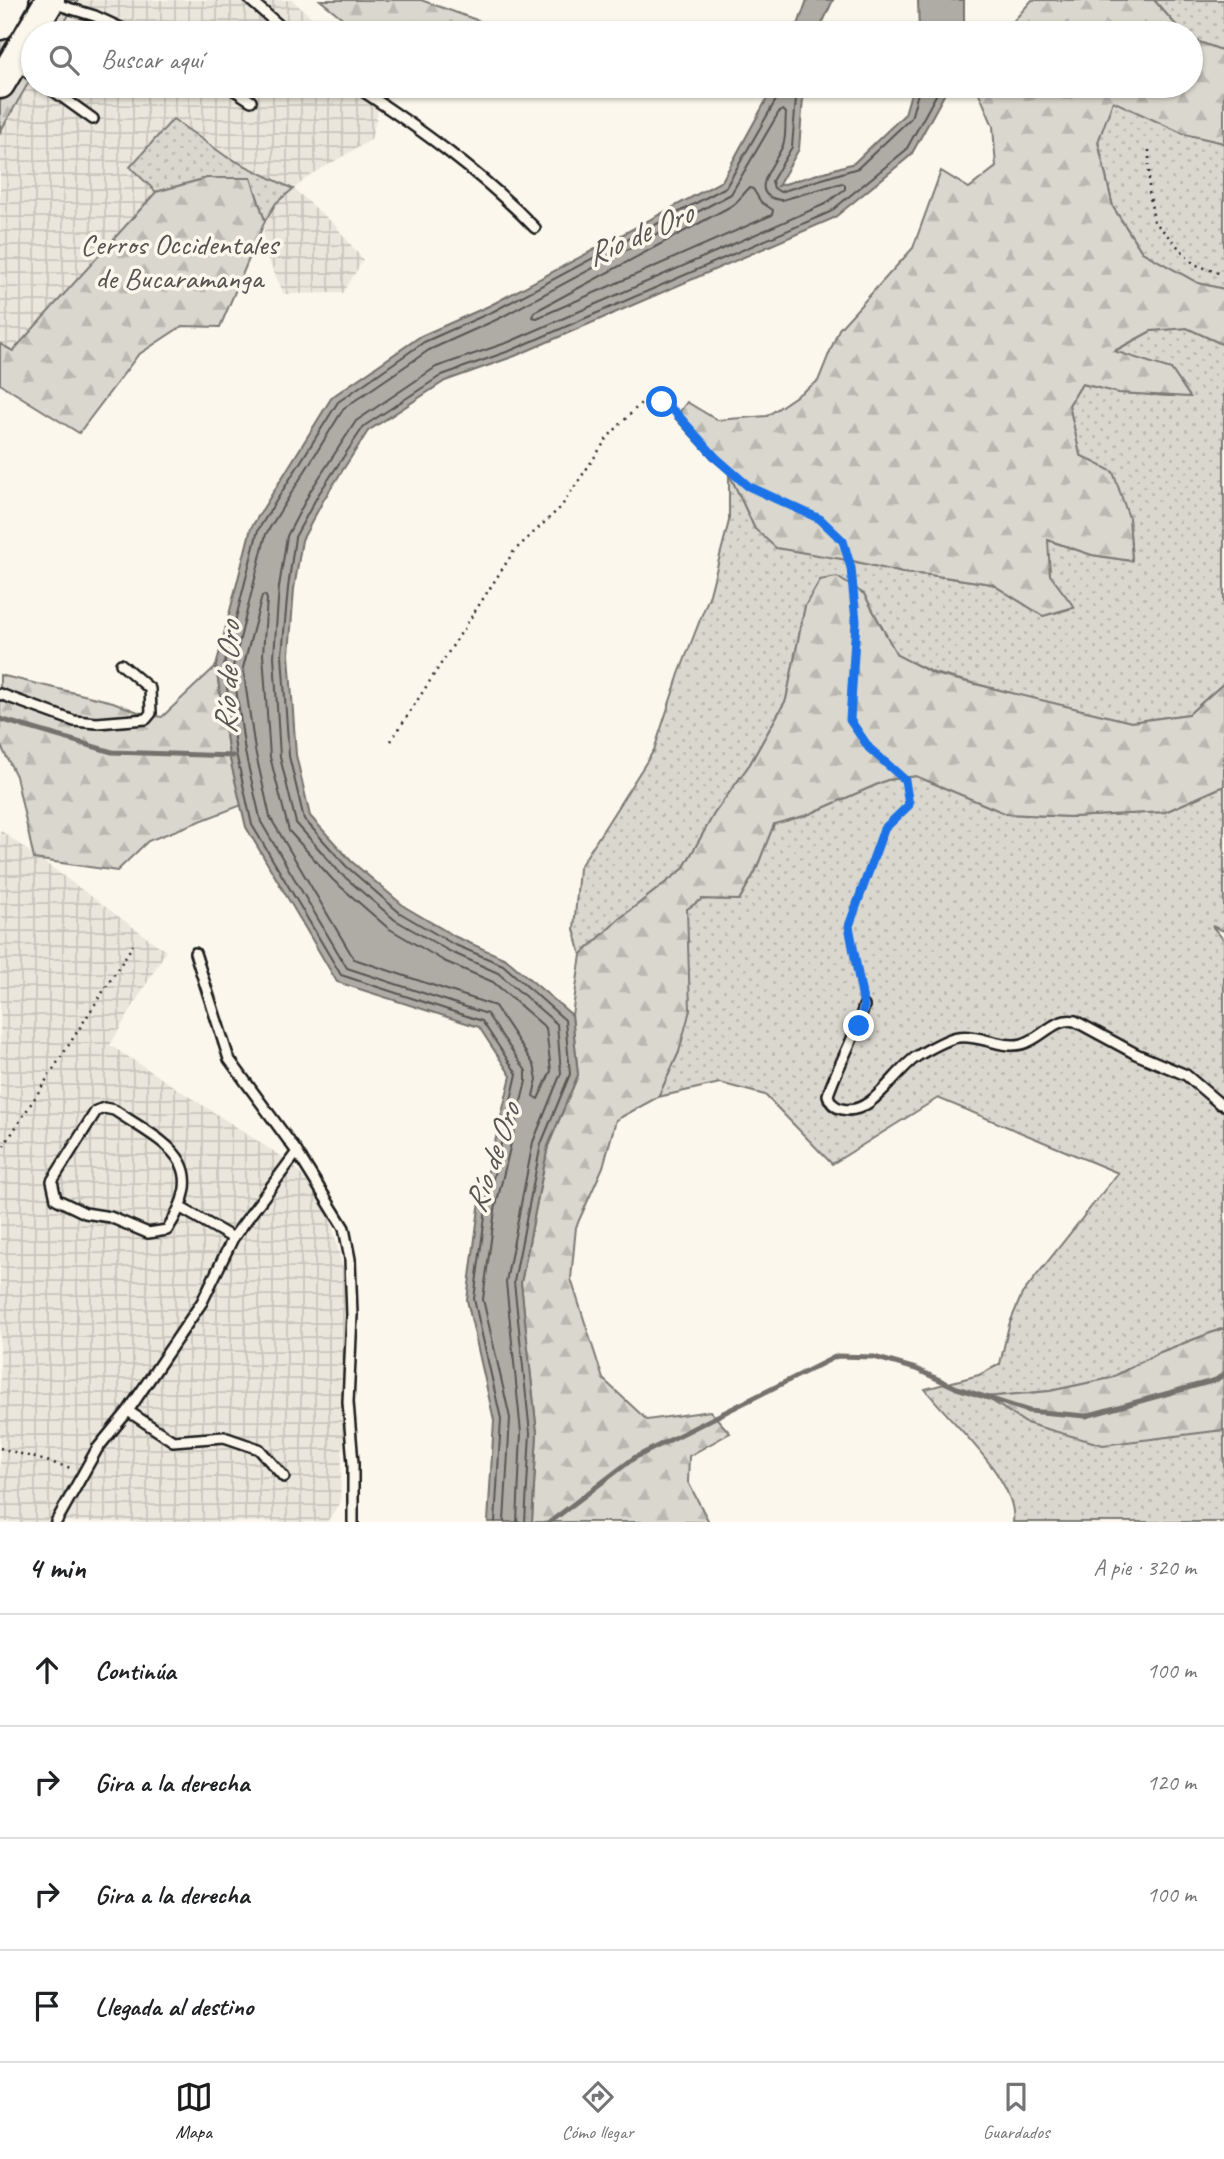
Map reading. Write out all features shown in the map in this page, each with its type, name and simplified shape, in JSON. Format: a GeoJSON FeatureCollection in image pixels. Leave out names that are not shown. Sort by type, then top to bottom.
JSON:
{"type":"FeatureCollection","features":[{"type":"Feature","properties":{"kind":"highway"},"geometry":{"type":"LineString","coordinates":[[0,25],[14,0]]}},
{"type":"Feature","properties":{"kind":"highway"},"geometry":{"type":"LineString","coordinates":[[40,21],[50,1]]}},
{"type":"Feature","properties":{"kind":"lane"},"geometry":{"type":"LineString","coordinates":[[250,0],[274,21]]}},
{"type":"Feature","properties":{"kind":"lane"},"geometry":{"type":"LineString","coordinates":[[50,1],[106,21]]}},
{"type":"Feature","properties":{"kind":"lane"},"geometry":{"type":"LineString","coordinates":[[64,98],[93,119]]}},
{"type":"Feature","properties":{"kind":"lane"},"geometry":{"type":"LineString","coordinates":[[246,98],[251,101]]}},
{"type":"Feature","properties":{"kind":"lane"},"geometry":{"type":"LineString","coordinates":[[373,98],[406,120],[503,196],[534,228]]}},
{"type":"Feature","properties":{"kind":"lane"},"geometry":{"type":"LineString","coordinates":[[0,694],[74,720],[97,723],[146,719],[151,713],[149,690],[121,664]]}},
{"type":"Feature","properties":{"kind":"lane"},"geometry":{"type":"LineString","coordinates":[[195,953],[229,1059],[297,1152],[344,1228],[350,1259],[352,1315],[348,1402],[353,1463],[352,1522]]}},
{"type":"Feature","properties":{"kind":"lane"},"geometry":{"type":"LineString","coordinates":[[864,1006],[859,1026],[844,1053],[828,1095],[829,1102],[836,1108],[849,1111],[864,1105],[915,1057],[957,1037],[1018,1045],[1033,1041],[1059,1022],[1068,1020],[1186,1075],[1224,1105]]}},
{"type":"Feature","properties":{"kind":"lane"},"geometry":{"type":"LineString","coordinates":[[104,1108],[114,1110],[172,1147],[183,1164],[186,1179],[181,1208],[167,1230],[148,1233],[110,1217],[85,1213],[56,1199],[52,1181],[96,1111],[104,1108]]}},
{"type":"Feature","properties":{"kind":"lane"},"geometry":{"type":"LineString","coordinates":[[56,1522],[97,1448],[128,1411],[202,1302],[233,1238],[297,1152]]}},
{"type":"Feature","properties":{"kind":"lane"},"geometry":{"type":"LineString","coordinates":[[181,1208],[233,1238]]}},
{"type":"Feature","properties":{"kind":"lane"},"geometry":{"type":"LineString","coordinates":[[128,1411],[173,1441],[224,1437],[259,1449],[284,1477]]}},
{"type":"Feature","properties":{"kind":"path"},"geometry":{"type":"LineString","coordinates":[[1149,150],[1149,191],[1154,221],[1194,264],[1224,275]]}},
{"type":"Feature","properties":{"kind":"path"},"geometry":{"type":"LineString","coordinates":[[391,741],[514,551],[561,507],[608,437],[640,404],[649,399],[662,402],[675,412],[716,458],[748,486],[820,519],[843,541],[851,568],[856,621],[850,720],[869,748],[905,780],[909,805],[884,829],[849,926],[864,1006]]}},
{"type":"Feature","properties":{"kind":"path"},"geometry":{"type":"LineString","coordinates":[[0,1152],[133,945]]}},
{"type":"Feature","properties":{"kind":"path"},"geometry":{"type":"LineString","coordinates":[[0,1448],[84,1472]]}},
{"type":"Feature","properties":{"kind":"shaded area"},"geometry":{"type":"Polygon","coordinates":[[[78,0],[292,0],[316,21],[65,21],[78,0]]]}},
{"type":"Feature","properties":{"kind":"shaded area"},"geometry":{"type":"Polygon","coordinates":[[[21,96],[21,98],[377,98],[379,107],[371,140],[309,176],[294,189],[335,225],[363,260],[343,293],[284,294],[262,246],[265,221],[276,203],[293,189],[227,157],[173,119],[130,166],[156,192],[12,351],[0,344],[0,132],[21,96]]]}},
{"type":"Feature","properties":{"kind":"shaded area"},"geometry":{"type":"Polygon","coordinates":[[[0,830],[166,951],[110,1045],[290,1162],[327,1206],[349,1292],[340,1502],[327,1522],[0,1522],[0,830]]]}},
{"type":"Feature","properties":{"kind":"green space"},"geometry":{"type":"Polygon","coordinates":[[[0,0],[78,0],[65,21],[21,21],[21,96],[0,132],[0,0]]]}},
{"type":"Feature","properties":{"kind":"green space"},"geometry":{"type":"Polygon","coordinates":[[[320,0],[421,0],[479,21],[346,21],[320,0]]]}},
{"type":"Feature","properties":{"kind":"green space"},"geometry":{"type":"Polygon","coordinates":[[[1032,0],[1154,0],[1172,21],[1014,21],[1032,0]]]}},
{"type":"Feature","properties":{"kind":"green space"},"geometry":{"type":"Polygon","coordinates":[[[1154,0],[1224,0],[1224,51],[1203,43],[1203,21],[1172,21],[1154,0]]]}},
{"type":"Feature","properties":{"kind":"green space"},"geometry":{"type":"Polygon","coordinates":[[[1203,43],[1224,51],[1224,143],[1184,134],[1113,101],[1098,142],[1113,207],[1142,252],[1198,283],[1224,289],[1224,345],[1187,328],[1151,331],[1114,351],[1171,369],[1190,397],[1119,393],[1082,384],[1069,405],[1080,455],[1113,472],[1129,518],[1132,561],[1092,555],[1048,540],[1050,575],[1074,607],[1043,616],[992,584],[903,573],[853,561],[776,548],[755,529],[729,473],[675,418],[687,402],[717,420],[767,416],[818,381],[839,329],[913,248],[941,171],[969,188],[996,167],[993,126],[981,98],[1203,98],[1203,43]]]}},
{"type":"Feature","properties":{"kind":"green space"},"geometry":{"type":"Polygon","coordinates":[[[1113,100],[1184,133],[1224,143],[1224,289],[1198,283],[1142,252],[1113,207],[1098,141],[1113,100]]]}},
{"type":"Feature","properties":{"kind":"green space"},"geometry":{"type":"Polygon","coordinates":[[[173,119],[227,157],[293,189],[276,203],[265,221],[251,178],[207,178],[156,192],[130,167],[173,119]]]}},
{"type":"Feature","properties":{"kind":"green space","name":"Cerros Occidentales de Bucaramanga"},"geometry":{"type":"Polygon","coordinates":[[[207,178],[251,178],[265,221],[220,327],[182,326],[138,355],[79,433],[0,384],[0,344],[13,351],[156,192],[207,178]]]}},
{"type":"Feature","properties":{"kind":"green space"},"geometry":{"type":"Polygon","coordinates":[[[1187,328],[1224,345],[1224,683],[1189,714],[1131,722],[934,673],[897,656],[864,594],[805,606],[786,700],[750,764],[714,814],[683,869],[619,919],[581,955],[574,929],[579,868],[654,750],[679,674],[710,594],[729,521],[729,473],[755,529],[853,561],[903,573],[992,584],[1043,616],[1074,608],[1050,575],[1047,540],[1092,555],[1132,561],[1129,518],[1080,455],[1069,405],[1082,384],[1119,393],[1190,397],[1171,369],[1113,352],[1151,331],[1187,328]]]}},
{"type":"Feature","properties":{"kind":"green space"},"geometry":{"type":"Polygon","coordinates":[[[837,577],[864,594],[897,655],[934,674],[1131,722],[1189,714],[1224,683],[1224,786],[1165,812],[1072,817],[1007,814],[916,776],[887,780],[807,815],[774,824],[755,872],[739,900],[702,899],[687,909],[690,1010],[679,1052],[658,1097],[616,1120],[603,1167],[576,1227],[571,1279],[603,1379],[647,1420],[710,1411],[730,1433],[689,1456],[688,1482],[709,1522],[532,1522],[537,1433],[521,1283],[548,1146],[578,1075],[572,1015],[581,955],[619,919],[683,869],[714,814],[750,764],[786,700],[805,606],[820,580],[837,577]]]}},
{"type":"Feature","properties":{"kind":"green space"},"geometry":{"type":"Polygon","coordinates":[[[216,666],[229,755],[242,805],[148,841],[117,871],[34,859],[16,776],[0,744],[0,675],[113,702],[143,714],[162,717],[216,666]]]}},
{"type":"Feature","properties":{"kind":"green space"},"geometry":{"type":"Polygon","coordinates":[[[916,776],[1007,814],[1072,817],[1165,812],[1224,786],[1224,931],[1212,926],[1224,940],[1224,1328],[1158,1353],[1111,1378],[1050,1391],[988,1397],[1192,1432],[1224,1430],[1224,1522],[1013,1522],[1012,1506],[994,1470],[925,1389],[979,1375],[1000,1364],[1009,1325],[1022,1294],[1118,1173],[938,1098],[832,1164],[765,1095],[720,1083],[658,1097],[679,1052],[687,909],[702,899],[739,900],[755,872],[774,824],[807,815],[887,780],[916,776]]]}},
{"type":"Feature","properties":{"kind":"green space"},"geometry":{"type":"Polygon","coordinates":[[[1224,1328],[1223,1430],[1103,1445],[1026,1423],[986,1397],[1050,1391],[1111,1378],[1158,1353],[1224,1328]]]}},
{"type":"Feature","properties":{"kind":"water"},"geometry":{"type":"Polygon","coordinates":[[[807,0],[833,0],[823,21],[799,21],[807,0]]]}},
{"type":"Feature","properties":{"kind":"water"},"geometry":{"type":"Polygon","coordinates":[[[918,0],[964,0],[964,21],[919,21],[918,0]]]}},
{"type":"Feature","properties":{"kind":"water","name":"Río de Oro"},"geometry":{"type":"Polygon","coordinates":[[[767,98],[803,98],[799,149],[778,186],[854,163],[905,114],[910,98],[942,98],[911,155],[834,218],[515,356],[445,381],[368,431],[324,499],[302,540],[294,589],[289,654],[296,755],[310,816],[351,861],[405,907],[456,937],[506,959],[572,1015],[578,1075],[548,1146],[521,1283],[537,1433],[532,1522],[488,1522],[494,1420],[467,1300],[479,1208],[511,1076],[479,1027],[337,982],[246,827],[229,755],[216,666],[251,528],[332,397],[421,336],[491,305],[722,181],[767,98]]]}},
{"type":"Feature","properties":{"kind":"waterway"},"geometry":{"type":"LineString","coordinates":[[0,719],[112,752],[233,756]]}},
{"type":"Feature","properties":{"kind":"waterway"},"geometry":{"type":"LineString","coordinates":[[550,1522],[634,1458],[837,1356],[874,1357],[916,1369],[957,1388],[1029,1411],[1086,1416],[1216,1380],[1224,1374]]}},
{"type":"Feature","properties":{"kind":"route"},"geometry":{"type":"LineString","coordinates":[[662,402],[675,412],[716,458],[748,486],[820,519],[843,541],[851,568],[856,621],[850,720],[869,748],[905,780],[909,805],[884,829],[849,926],[864,1006],[859,1026]]}}]}
